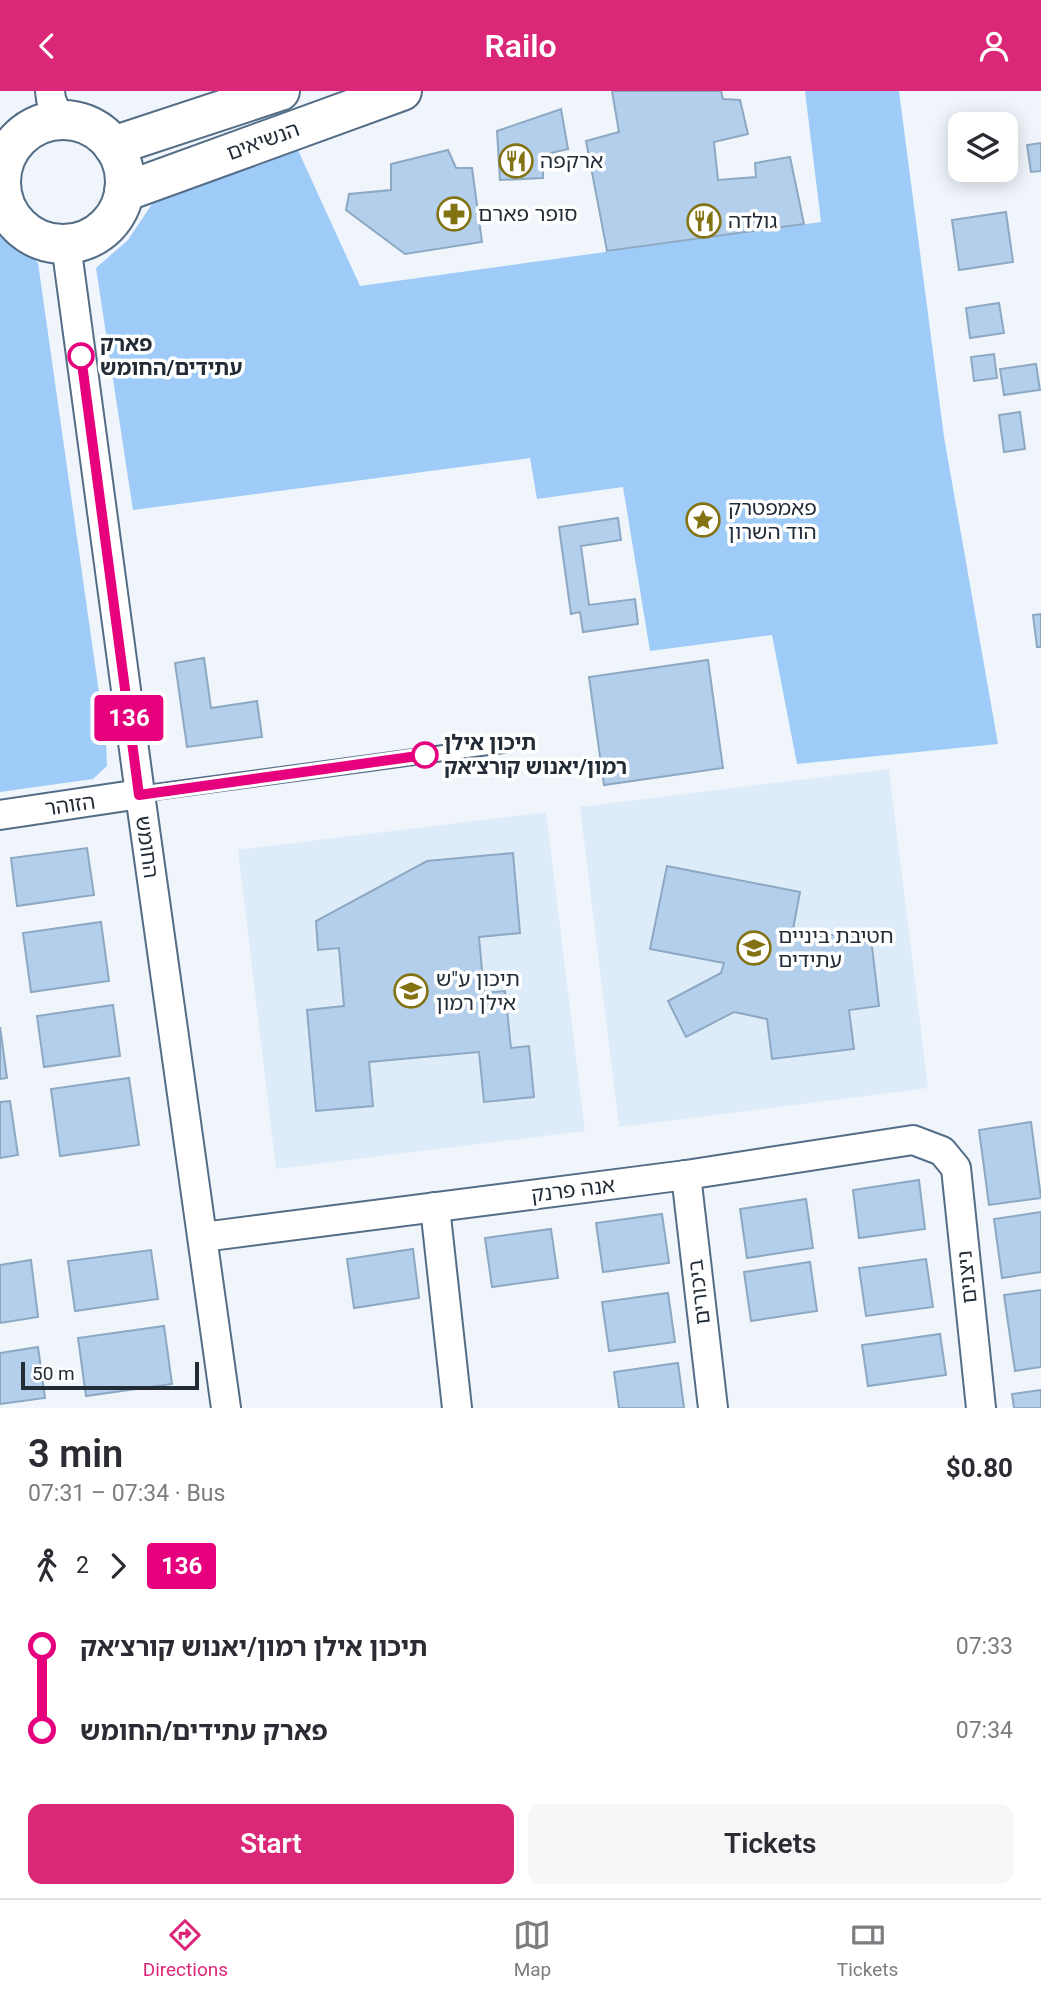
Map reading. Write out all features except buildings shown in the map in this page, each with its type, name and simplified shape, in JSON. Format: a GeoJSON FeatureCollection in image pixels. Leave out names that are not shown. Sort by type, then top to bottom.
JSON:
{"type":"FeatureCollection","features":[{"type":"Feature","properties":{"kind":"street","name":"הנשיאים"},"geometry":{"type":"LineString","coordinates":[[113,146],[280,91]]}},
{"type":"Feature","properties":{"kind":"street","name":"הנשיאים"},"geometry":{"type":"LineString","coordinates":[[124,192],[402,91]]}},
{"type":"Feature","properties":{"kind":"street"},"geometry":{"type":"LineString","coordinates":[[54,106],[80,123],[99,131],[113,146],[123,168],[124,192],[119,209],[96,235],[66,244],[49,243],[33,237],[5,215],[1,173],[4,154],[20,136],[38,125],[54,106]]}},
{"type":"Feature","properties":{"kind":"street","name":"החומש"},"geometry":{"type":"LineString","coordinates":[[66,244],[139,795],[226,1408]]}},
{"type":"Feature","properties":{"kind":"street","name":"הזוהר"},"geometry":{"type":"LineString","coordinates":[[0,815],[139,795]]}},
{"type":"Feature","properties":{"kind":"street","name":"אנה פרנק"},"geometry":{"type":"LineString","coordinates":[[203,1237],[686,1175],[913,1140],[942,1151]]}},
{"type":"Feature","properties":{"kind":"street","name":"ניצנים"},"geometry":{"type":"LineString","coordinates":[[942,1151],[956,1168],[981,1408]]}},
{"type":"Feature","properties":{"kind":"street","name":"ביכורים"},"geometry":{"type":"LineString","coordinates":[[686,1175],[713,1408]]}},
{"type":"Feature","properties":{"kind":"street"},"geometry":{"type":"LineString","coordinates":[[435,1207],[457,1408]]}},
{"type":"Feature","properties":{"kind":"lane"},"geometry":{"type":"LineString","coordinates":[[139,795],[503,745]]}},
{"type":"Feature","properties":{"kind":"shaded area"},"geometry":{"type":"Polygon","coordinates":[[[805,91],[899,91],[944,437],[998,744],[797,764],[772,635],[650,651],[623,487],[537,499],[530,458],[133,510],[96,268],[128,240],[154,201],[297,148],[360,286],[821,222],[805,91]]]}},
{"type":"Feature","properties":{"kind":"shaded area"},"geometry":{"type":"Polygon","coordinates":[[[0,231],[21,244],[38,263],[106,742],[107,766],[93,779],[0,792],[0,231]]]}},
{"type":"Feature","properties":{"kind":"shaded area","name":"חטיבת ביניים עתידים"},"geometry":{"type":"Polygon","coordinates":[[[889,769],[928,1088],[619,1127],[580,807],[889,769]]]}},
{"type":"Feature","properties":{"kind":"shaded area","name":"תיכון ע\"ש אילן רמון"},"geometry":{"type":"Polygon","coordinates":[[[546,812],[585,1131],[276,1169],[238,850],[546,812]]]}},
{"type":"Feature","properties":{"kind":"bus line","name":"136"},"geometry":{"type":"LineString","coordinates":[[81,356],[139,795],[425,755]]}},
{"type":"Feature","properties":{"kind":"place","name":"ארקפה"},"geometry":{"type":"Point","coordinates":[516,161]}},
{"type":"Feature","properties":{"kind":"place","name":"סופר פארם"},"geometry":{"type":"Point","coordinates":[454,214]}},
{"type":"Feature","properties":{"kind":"place","name":"גולדה"},"geometry":{"type":"Point","coordinates":[704,221]}},
{"type":"Feature","properties":{"kind":"place","name":"פארק עתידים/החומש"},"geometry":{"type":"Point","coordinates":[81,356]}},
{"type":"Feature","properties":{"kind":"place","name":"פאמפטרק הוד השרון"},"geometry":{"type":"Point","coordinates":[703,520]}},
{"type":"Feature","properties":{"kind":"place","name":"תיכון אילן רמון/יאנוש קורצ׳אק"},"geometry":{"type":"Point","coordinates":[425,755]}},
{"type":"Feature","properties":{"kind":"place","name":"חטיבת ביניים עתידים"},"geometry":{"type":"Point","coordinates":[754,948]}},
{"type":"Feature","properties":{"kind":"place","name":"תיכון ע\"ש אילן רמון"},"geometry":{"type":"Point","coordinates":[411,991]}}]}
